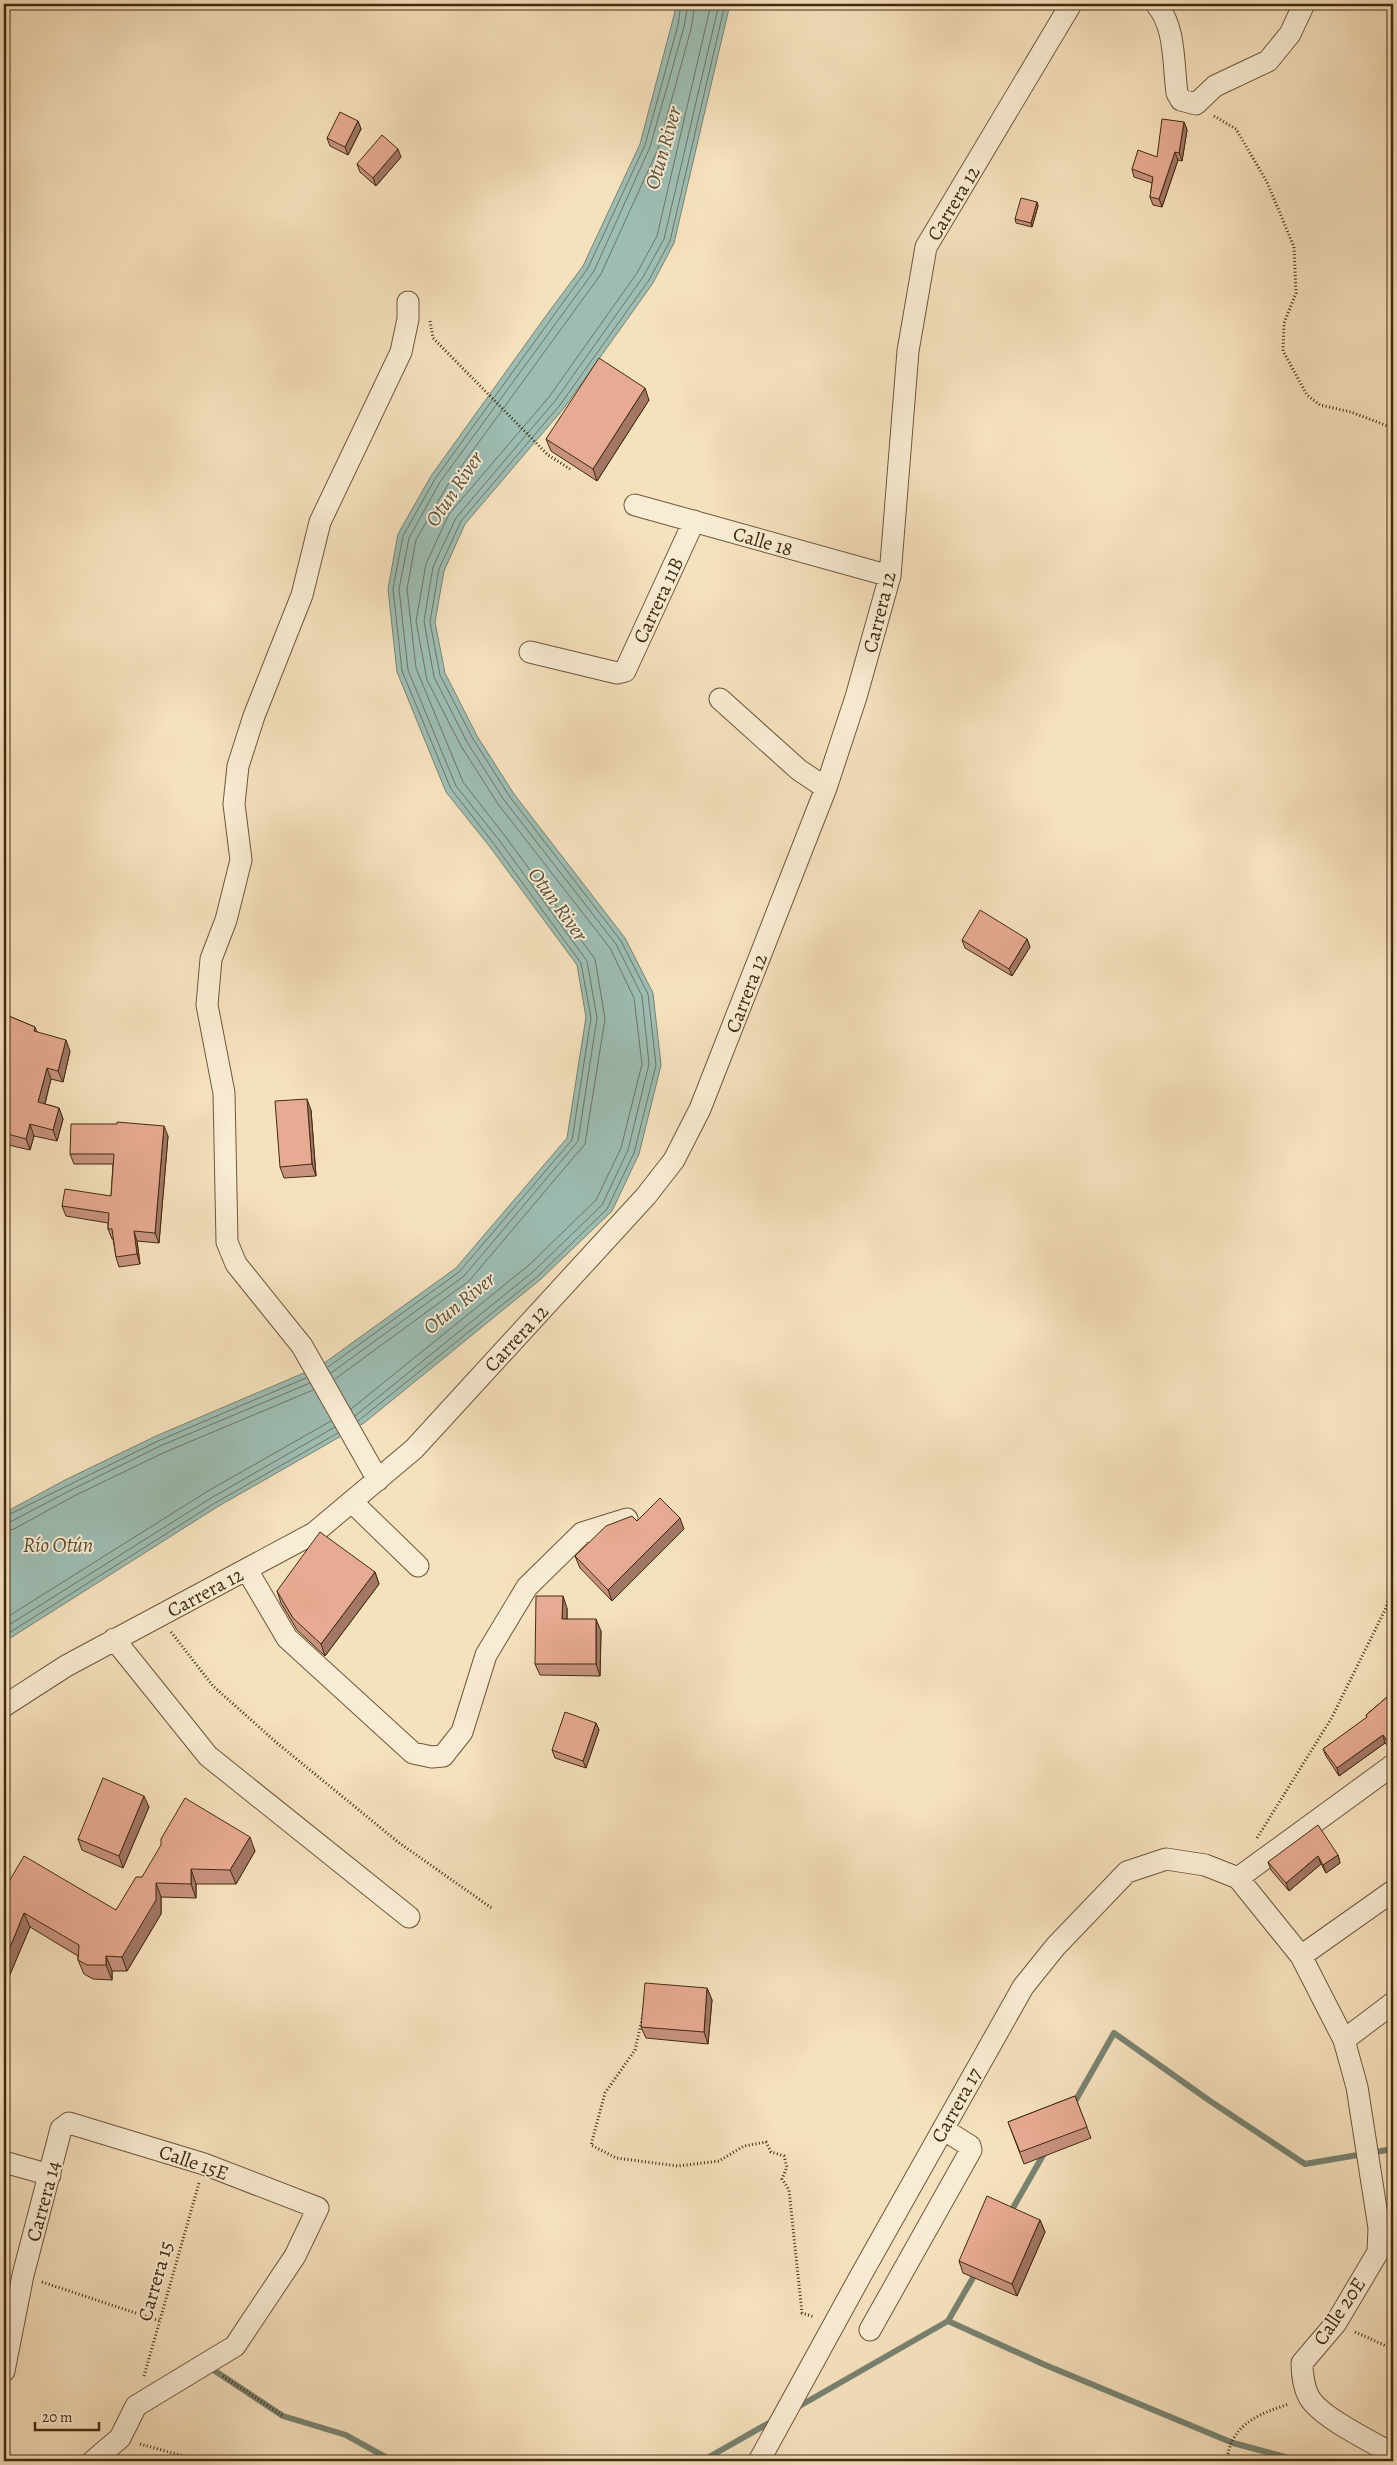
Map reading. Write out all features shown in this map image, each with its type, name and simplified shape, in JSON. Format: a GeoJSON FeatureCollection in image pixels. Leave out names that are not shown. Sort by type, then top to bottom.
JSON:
{"type":"FeatureCollection","features":[{"type":"Feature","properties":{"kind":"street","name":"Carrera 12"},"geometry":{"type":"LineString","coordinates":[[4,1706],[66,1666],[114,1639],[314,1533],[378,1480],[427,1434],[646,1196],[674,1160],[700,1110],[826,788],[856,697],[890,576],[908,351],[926,247],[1071,4]]}},
{"type":"Feature","properties":{"kind":"street"},"geometry":{"type":"LineString","coordinates":[[1156,4],[1168,21],[1178,93],[1181,100],[1196,104],[1215,86],[1268,61],[1290,34],[1304,4]]}},
{"type":"Feature","properties":{"kind":"street"},"geometry":{"type":"LineString","coordinates":[[378,1480],[302,1346],[236,1264],[227,1242],[224,1093],[207,1004],[211,959],[226,920],[241,860],[234,804],[238,766],[254,716],[302,594],[320,522],[401,352],[408,319],[408,302]]}},
{"type":"Feature","properties":{"kind":"street","name":"Calle 18"},"geometry":{"type":"LineString","coordinates":[[635,505],[890,576]]}},
{"type":"Feature","properties":{"kind":"street","name":"Carrera 11B"},"geometry":{"type":"LineString","coordinates":[[530,652],[617,673],[625,671],[694,522]]}},
{"type":"Feature","properties":{"kind":"street"},"geometry":{"type":"LineString","coordinates":[[720,699],[798,770],[826,788]]}},
{"type":"Feature","properties":{"kind":"street"},"geometry":{"type":"LineString","coordinates":[[352,1502],[418,1566]]}},
{"type":"Feature","properties":{"kind":"street"},"geometry":{"type":"LineString","coordinates":[[247,1570],[287,1638],[413,1753],[437,1757],[443,1756],[462,1732],[486,1655],[527,1587],[582,1533],[627,1519]]}},
{"type":"Feature","properties":{"kind":"street"},"geometry":{"type":"LineString","coordinates":[[114,1639],[208,1756],[409,1917]]}},
{"type":"Feature","properties":{"kind":"street"},"geometry":{"type":"LineString","coordinates":[[1238,1878],[1392,1769]]}},
{"type":"Feature","properties":{"kind":"street","name":"Carrera 17"},"geometry":{"type":"LineString","coordinates":[[760,2461],[834,2324],[1023,1987],[1056,1946],[1127,1872],[1166,1860],[1205,1865],[1238,1878]]}},
{"type":"Feature","properties":{"kind":"street","name":"Calle 20E"},"geometry":{"type":"LineString","coordinates":[[1238,1878],[1301,1956],[1344,2040],[1358,2096],[1379,2228],[1386,2246],[1336,2324],[1302,2363],[1302,2373],[1309,2398]]}},
{"type":"Feature","properties":{"kind":"street"},"geometry":{"type":"LineString","coordinates":[[1301,1956],[1393,1891]]}},
{"type":"Feature","properties":{"kind":"street"},"geometry":{"type":"LineString","coordinates":[[1344,2040],[1393,2003]]}},
{"type":"Feature","properties":{"kind":"street","name":"Calle 15E"},"geometry":{"type":"LineString","coordinates":[[69,2123],[204,2164],[318,2208],[295,2256],[235,2346],[204,2364]]}},
{"type":"Feature","properties":{"kind":"street","name":"Carrera 14"},"geometry":{"type":"LineString","coordinates":[[4,2371],[23,2275],[62,2130],[69,2123]]}},
{"type":"Feature","properties":{"kind":"street"},"geometry":{"type":"LineString","coordinates":[[870,2330],[971,2150],[970,2146],[943,2129]]}},
{"type":"Feature","properties":{"kind":"street"},"geometry":{"type":"LineString","coordinates":[[4,2162],[50,2175]]}},
{"type":"Feature","properties":{"kind":"street"},"geometry":{"type":"LineString","coordinates":[[93,2461],[120,2438],[136,2406],[204,2364]]}},
{"type":"Feature","properties":{"kind":"street"},"geometry":{"type":"LineString","coordinates":[[1309,2398],[1334,2421],[1393,2454]]}},
{"type":"Feature","properties":{"kind":"path"},"geometry":{"type":"LineString","coordinates":[[1196,104],[1236,129],[1267,182],[1280,209],[1294,247],[1296,292],[1284,323],[1283,351],[1307,395],[1320,405],[1351,412],[1393,428]]}},
{"type":"Feature","properties":{"kind":"path"},"geometry":{"type":"LineString","coordinates":[[408,302],[427,308],[433,338],[548,455],[570,469]]}},
{"type":"Feature","properties":{"kind":"path"},"geometry":{"type":"LineString","coordinates":[[1253,1846],[1264,1823],[1331,1718],[1386,1608],[1393,1581]]}},
{"type":"Feature","properties":{"kind":"path"},"geometry":{"type":"LineString","coordinates":[[158,1616],[213,1686],[276,1743],[398,1842],[493,1909]]}},
{"type":"Feature","properties":{"kind":"path"},"geometry":{"type":"LineString","coordinates":[[644,2008],[635,2050],[605,2093],[591,2145],[616,2158],[678,2166],[719,2161],[744,2146],[766,2142],[771,2152],[784,2156],[787,2167],[782,2180],[789,2190],[802,2313],[834,2324]]}},
{"type":"Feature","properties":{"kind":"path","name":"Carrera 15"},"geometry":{"type":"LineString","coordinates":[[136,2406],[204,2164]]}},
{"type":"Feature","properties":{"kind":"path"},"geometry":{"type":"LineString","coordinates":[[23,2275],[160,2321]]}},
{"type":"Feature","properties":{"kind":"path"},"geometry":{"type":"LineString","coordinates":[[1336,2324],[1393,2349]]}},
{"type":"Feature","properties":{"kind":"path"},"geometry":{"type":"LineString","coordinates":[[204,2364],[283,2416]]}},
{"type":"Feature","properties":{"kind":"path"},"geometry":{"type":"LineString","coordinates":[[1227,2461],[1238,2429],[1245,2423],[1278,2408],[1309,2398]]}},
{"type":"Feature","properties":{"kind":"path"},"geometry":{"type":"LineString","coordinates":[[120,2438],[202,2461]]}},
{"type":"Feature","properties":{"kind":"water","name":"Río Otún"},"geometry":{"type":"Polygon","coordinates":[[[677,4],[730,4],[674,243],[653,283],[564,408],[465,524],[444,571],[435,622],[445,673],[477,736],[514,794],[625,938],[653,993],[661,1065],[639,1154],[612,1211],[541,1279],[364,1423],[217,1507],[4,1642],[4,1513],[65,1480],[156,1436],[320,1366],[456,1268],[567,1138],[586,1017],[577,965],[490,847],[446,792],[397,672],[388,589],[398,534],[431,476],[583,266],[640,144],[677,4]]]}},
{"type":"Feature","properties":{"kind":"building"},"geometry":{"type":"Polygon","coordinates":[[[340,112],[358,121],[345,147],[327,138],[340,112]]]}},
{"type":"Feature","properties":{"kind":"building"},"geometry":{"type":"Polygon","coordinates":[[[1162,119],[1184,122],[1179,153],[1175,152],[1159,199],[1150,197],[1153,177],[1132,169],[1138,150],[1157,157],[1162,119]]]}},
{"type":"Feature","properties":{"kind":"building"},"geometry":{"type":"Polygon","coordinates":[[[382,135],[398,149],[373,178],[357,164],[382,135]]]}},
{"type":"Feature","properties":{"kind":"building"},"geometry":{"type":"Polygon","coordinates":[[[1021,198],[1037,202],[1031,223],[1015,219],[1021,198]]]}},
{"type":"Feature","properties":{"kind":"building"},"geometry":{"type":"Polygon","coordinates":[[[599,358],[645,388],[593,469],[546,439],[599,358]]]}},
{"type":"Feature","properties":{"kind":"building"},"geometry":{"type":"Polygon","coordinates":[[[980,910],[1027,939],[1009,969],[962,940],[980,910]]]}},
{"type":"Feature","properties":{"kind":"building"},"geometry":{"type":"Polygon","coordinates":[[[4,1014],[35,1027],[34,1031],[66,1040],[58,1071],[47,1068],[38,1102],[59,1108],[53,1130],[30,1124],[26,1139],[4,1133],[4,1014]]]}},
{"type":"Feature","properties":{"kind":"building"},"geometry":{"type":"Polygon","coordinates":[[[307,1099],[312,1164],[280,1167],[275,1101],[307,1099]]]}},
{"type":"Feature","properties":{"kind":"building"},"geometry":{"type":"Polygon","coordinates":[[[117,1122],[164,1126],[155,1233],[134,1231],[137,1254],[116,1257],[112,1229],[108,1229],[109,1213],[62,1206],[65,1189],[111,1196],[114,1154],[70,1154],[71,1124],[117,1124],[117,1122]]]}},
{"type":"Feature","properties":{"kind":"building"},"geometry":{"type":"Polygon","coordinates":[[[660,1498],[680,1518],[608,1590],[575,1556],[606,1526],[632,1516],[637,1521],[660,1498]]]}},
{"type":"Feature","properties":{"kind":"building"},"geometry":{"type":"Polygon","coordinates":[[[320,1532],[375,1572],[321,1644],[293,1618],[277,1591],[320,1532]]]}},
{"type":"Feature","properties":{"kind":"building"},"geometry":{"type":"Polygon","coordinates":[[[536,1596],[563,1596],[562,1619],[596,1619],[596,1664],[535,1664],[536,1596]]]}},
{"type":"Feature","properties":{"kind":"building"},"geometry":{"type":"Polygon","coordinates":[[[1393,1692],[1393,1738],[1388,1742],[1383,1735],[1337,1768],[1323,1749],[1367,1717],[1366,1715],[1393,1692]]]}},
{"type":"Feature","properties":{"kind":"building"},"geometry":{"type":"Polygon","coordinates":[[[565,1712],[596,1723],[583,1761],[552,1750],[565,1712]]]}},
{"type":"Feature","properties":{"kind":"building"},"geometry":{"type":"Polygon","coordinates":[[[103,1778],[144,1796],[119,1856],[78,1839],[103,1778]]]}},
{"type":"Feature","properties":{"kind":"building"},"geometry":{"type":"Polygon","coordinates":[[[185,1798],[250,1837],[230,1870],[191,1869],[191,1884],[156,1883],[156,1900],[122,1957],[106,1956],[106,1965],[87,1965],[78,1960],[79,1945],[24,1913],[4,1962],[4,1890],[24,1856],[116,1910],[136,1877],[142,1877],[185,1798]]]}},
{"type":"Feature","properties":{"kind":"building"},"geometry":{"type":"Polygon","coordinates":[[[1318,1825],[1338,1855],[1323,1865],[1318,1856],[1286,1883],[1268,1862],[1318,1825]]]}},
{"type":"Feature","properties":{"kind":"building"},"geometry":{"type":"Polygon","coordinates":[[[645,1983],[707,1988],[704,2032],[641,2027],[645,1983]]]}},
{"type":"Feature","properties":{"kind":"building"},"geometry":{"type":"Polygon","coordinates":[[[1075,2096],[1087,2127],[1020,2152],[1008,2122],[1075,2096]]]}},
{"type":"Feature","properties":{"kind":"building"},"geometry":{"type":"Polygon","coordinates":[[[987,2196],[1040,2220],[1012,2284],[959,2261],[987,2196]]]}},
{"type":"Feature","properties":{"kind":"waterway"},"geometry":{"type":"LineString","coordinates":[[1073,2105],[1114,2033],[1210,2101],[1305,2164],[1393,2149]]}},
{"type":"Feature","properties":{"kind":"waterway"},"geometry":{"type":"LineString","coordinates":[[1009,2215],[1046,2150]]}},
{"type":"Feature","properties":{"kind":"waterway"},"geometry":{"type":"LineString","coordinates":[[796,2408],[948,2321],[978,2269]]}},
{"type":"Feature","properties":{"kind":"waterway"},"geometry":{"type":"LineString","coordinates":[[948,2321],[1043,2364],[1233,2443],[1300,2461]]}},
{"type":"Feature","properties":{"kind":"waterway"},"geometry":{"type":"LineString","coordinates":[[209,2367],[283,2416],[346,2435],[393,2461]]}},
{"type":"Feature","properties":{"kind":"waterway"},"geometry":{"type":"LineString","coordinates":[[702,2461],[774,2420]]}},
{"type":"Feature","properties":{"kind":"water label","name":"Otun River"},"geometry":{"type":"Point","coordinates":[663,148]}},
{"type":"Feature","properties":{"kind":"water label","name":"Otun River"},"geometry":{"type":"Point","coordinates":[454,489]}},
{"type":"Feature","properties":{"kind":"water label","name":"Otun River"},"geometry":{"type":"Point","coordinates":[558,904]}},
{"type":"Feature","properties":{"kind":"water label","name":"Otun River"},"geometry":{"type":"Point","coordinates":[459,1303]}}]}
